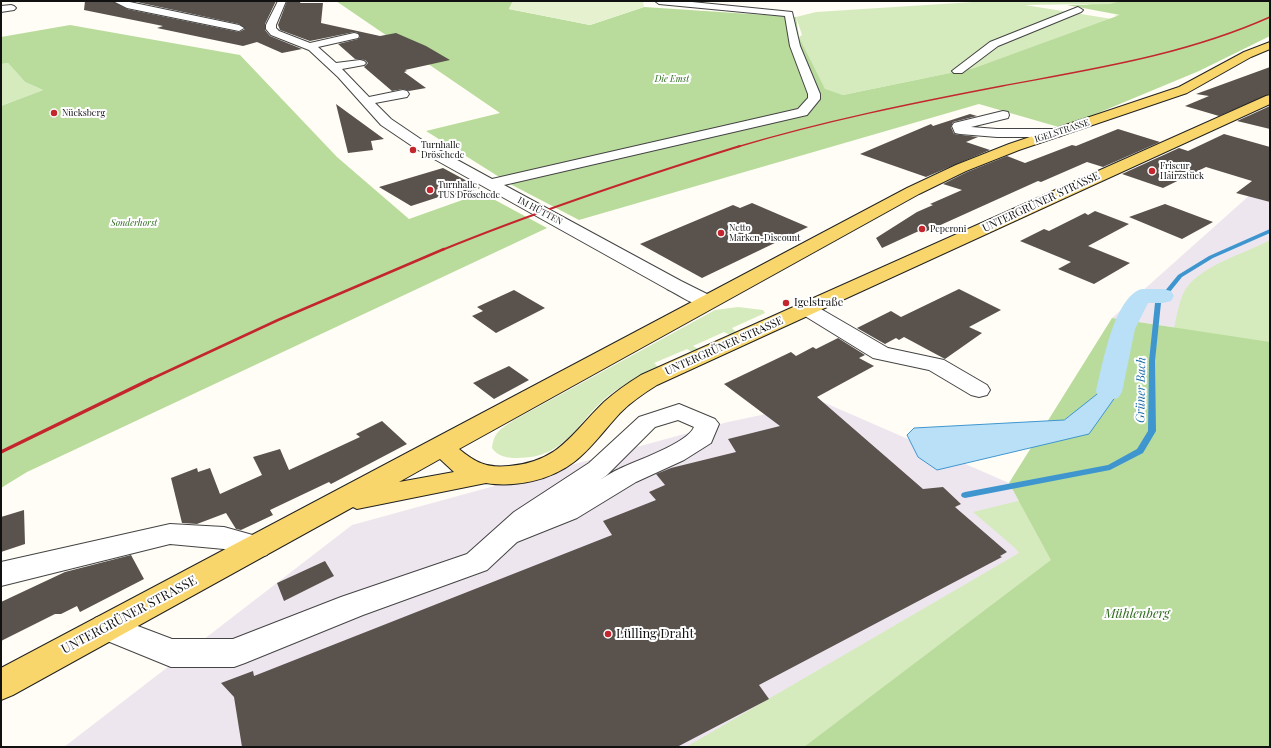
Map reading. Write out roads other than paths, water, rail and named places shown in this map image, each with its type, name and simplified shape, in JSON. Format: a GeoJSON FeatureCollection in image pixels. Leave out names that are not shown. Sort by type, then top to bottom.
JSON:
{"type":"FeatureCollection","features":[{"type":"Feature","properties":{"kind":"main road","name":"IGELSTRASSE"},"geometry":{"type":"LineString","coordinates":[[708,302],[913,191],[987,157],[1184,90],[1242,56],[1270,45]]}},
{"type":"Feature","properties":{"kind":"main road","name":"UNTERGRÜNER STRASSE"},"geometry":{"type":"LineString","coordinates":[[440,446],[470,469],[484,475],[518,475],[554,465],[583,441],[609,411],[649,380],[1270,99]]}},
{"type":"Feature","properties":{"kind":"main road","name":"UNTERGRÜNER STRASSE"},"geometry":{"type":"LineString","coordinates":[[1,684],[708,302]]}},
{"type":"Feature","properties":{"kind":"main road"},"geometry":{"type":"LineString","coordinates":[[338,503],[484,475]]}},
{"type":"Feature","properties":{"kind":"street"},"geometry":{"type":"LineString","coordinates":[[117,1],[127,5],[239,28]]}},
{"type":"Feature","properties":{"kind":"street","name":"IM HÜTTEN"},"geometry":{"type":"LineString","coordinates":[[282,1],[270,25],[271,29],[275,33],[310,46],[334,67],[376,114],[396,130],[490,184],[708,302]]}},
{"type":"Feature","properties":{"kind":"street"},"geometry":{"type":"LineString","coordinates":[[490,184],[802,112],[814,99],[814,94],[793,37],[789,14],[713,8],[659,1]]}},
{"type":"Feature","properties":{"kind":"street"},"geometry":{"type":"LineString","coordinates":[[958,71],[994,44],[1078,10]]}},
{"type":"Feature","properties":{"kind":"street"},"geometry":{"type":"LineString","coordinates":[[310,46],[354,36]]}},
{"type":"Feature","properties":{"kind":"street"},"geometry":{"type":"LineString","coordinates":[[334,67],[360,63]]}},
{"type":"Feature","properties":{"kind":"street"},"geometry":{"type":"LineString","coordinates":[[365,101],[403,94]]}},
{"type":"Feature","properties":{"kind":"street"},"geometry":{"type":"LineString","coordinates":[[1003,115],[959,126],[960,130],[997,133],[1056,133]]}},
{"type":"Feature","properties":{"kind":"street"},"geometry":{"type":"LineString","coordinates":[[802,312],[899,374]]}},
{"type":"Feature","properties":{"kind":"street"},"geometry":{"type":"LineString","coordinates":[[802,312],[881,353],[936,365],[979,390]]}},
{"type":"Feature","properties":{"kind":"street"},"geometry":{"type":"LineString","coordinates":[[106,627],[170,653],[234,653],[352,606],[477,562],[524,519],[598,469],[647,422],[679,410],[707,424],[702,437],[675,454],[628,476],[568,511],[508,534]]}},
{"type":"Feature","properties":{"kind":"street"},"geometry":{"type":"LineString","coordinates":[[1,574],[170,534],[224,538],[257,547]]}},
{"type":"Feature","properties":{"kind":"water"},"geometry":{"type":"Polygon","coordinates":[[[1104,389],[1116,396],[1089,434],[937,470],[918,457],[907,435],[914,428],[1064,420],[1104,389]]]}},
{"type":"Feature","properties":{"kind":"waterway","name":"Grüner Bach"},"geometry":{"type":"LineString","coordinates":[[965,495],[1110,467],[1140,451],[1152,431],[1152,361],[1158,303],[1180,276],[1211,257],[1270,231]]}},
{"type":"Feature","properties":{"kind":"waterway"},"geometry":{"type":"LineString","coordinates":[[1109,392],[1120,342],[1124,329],[1135,306],[1142,296],[1163,296]]}},
{"type":"Feature","properties":{"kind":"railway"},"geometry":{"type":"LineString","coordinates":[[737,147],[869,113],[1104,67],[1172,51],[1238,30],[1270,17]]}},
{"type":"Feature","properties":{"kind":"railway"},"geometry":{"type":"LineString","coordinates":[[442,250],[516,221],[590,195],[740,146]]}},
{"type":"Feature","properties":{"kind":"railway"},"geometry":{"type":"LineString","coordinates":[[149,380],[278,320],[444,249]]}},
{"type":"Feature","properties":{"kind":"railway"},"geometry":{"type":"LineString","coordinates":[[1,452],[151,379]]}},
{"type":"Feature","properties":{"kind":"place","name":"Nücksberg"},"geometry":{"type":"Point","coordinates":[54,113]}},
{"type":"Feature","properties":{"kind":"place","name":"Turnhalle Dröschede"},"geometry":{"type":"Point","coordinates":[413,150]}},
{"type":"Feature","properties":{"kind":"place","name":"Friseur Hairzstück"},"geometry":{"type":"Point","coordinates":[1152,171]}},
{"type":"Feature","properties":{"kind":"place","name":"Turnhalle TUS Dröschede"},"geometry":{"type":"Point","coordinates":[430,190]}},
{"type":"Feature","properties":{"kind":"place","name":"Peperoni"},"geometry":{"type":"Point","coordinates":[922,229]}},
{"type":"Feature","properties":{"kind":"place","name":"Netto Marken-Discount"},"geometry":{"type":"Point","coordinates":[721,233]}},
{"type":"Feature","properties":{"kind":"place","name":"Igelstraße"},"geometry":{"type":"Point","coordinates":[786,303]}},
{"type":"Feature","properties":{"kind":"place","name":"Lülling Draht"},"geometry":{"type":"Point","coordinates":[608,634]}},
{"type":"Feature","properties":{"kind":"park label","name":"Die Emst"},"geometry":{"type":"Point","coordinates":[672,79]}},
{"type":"Feature","properties":{"kind":"park label","name":"Sonderhorst"},"geometry":{"type":"Point","coordinates":[134,223]}},
{"type":"Feature","properties":{"kind":"park label","name":"Mühlenberg"},"geometry":{"type":"Point","coordinates":[1137,614]}}]}
